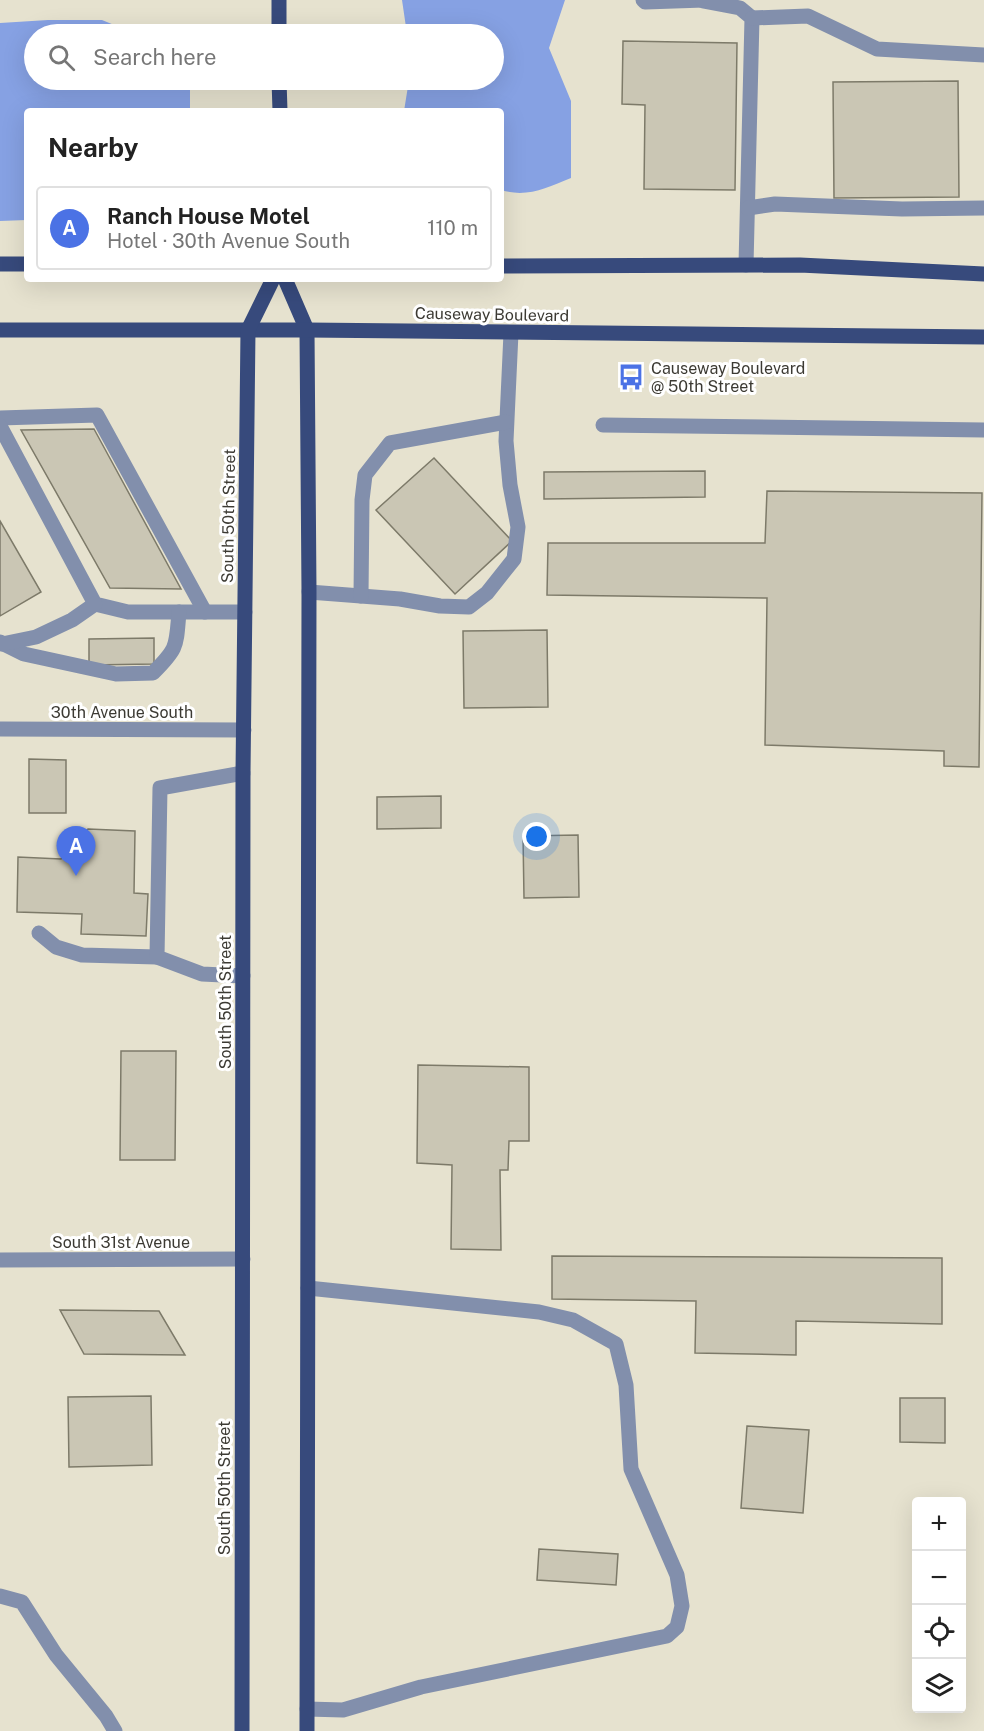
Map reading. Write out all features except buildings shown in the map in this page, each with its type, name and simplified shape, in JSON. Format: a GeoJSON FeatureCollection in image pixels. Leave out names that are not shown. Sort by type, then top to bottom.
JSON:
{"type":"FeatureCollection","features":[{"type":"Feature","properties":{"kind":"main road"},"geometry":{"type":"LineString","coordinates":[[279,0],[279,24]]}},
{"type":"Feature","properties":{"kind":"main road"},"geometry":{"type":"LineString","coordinates":[[279,90],[280,108]]}},
{"type":"Feature","properties":{"kind":"main road"},"geometry":{"type":"LineString","coordinates":[[0,264],[24,264]]}},
{"type":"Feature","properties":{"kind":"main road"},"geometry":{"type":"LineString","coordinates":[[504,266],[800,266],[984,274]]}},
{"type":"Feature","properties":{"kind":"main road","name":"South 50th Street"},"geometry":{"type":"LineString","coordinates":[[242,1731],[243,774],[248,330],[272,282]]}},
{"type":"Feature","properties":{"kind":"main road"},"geometry":{"type":"LineString","coordinates":[[286,282],[307,330],[309,592],[307,1731]]}},
{"type":"Feature","properties":{"kind":"main road","name":"Causeway Boulevard"},"geometry":{"type":"LineString","coordinates":[[0,330],[307,330],[984,338]]}},
{"type":"Feature","properties":{"kind":"street"},"geometry":{"type":"LineString","coordinates":[[643,0],[645,2],[704,1],[740,8],[752,18],[808,16],[877,49],[984,55]]}},
{"type":"Feature","properties":{"kind":"street"},"geometry":{"type":"LineString","coordinates":[[746,266],[752,18]]}},
{"type":"Feature","properties":{"kind":"street"},"geometry":{"type":"LineString","coordinates":[[748,208],[775,204],[903,209],[984,208]]}},
{"type":"Feature","properties":{"kind":"street"},"geometry":{"type":"LineString","coordinates":[[309,592],[469,607],[487,593],[514,559],[518,527],[510,485],[506,441],[511,333]]}},
{"type":"Feature","properties":{"kind":"street"},"geometry":{"type":"LineString","coordinates":[[0,418],[97,416],[205,612]]}},
{"type":"Feature","properties":{"kind":"street"},"geometry":{"type":"LineString","coordinates":[[361,596],[362,500],[365,475],[390,443],[506,422]]}},
{"type":"Feature","properties":{"kind":"street"},"geometry":{"type":"LineString","coordinates":[[603,425],[984,430]]}},
{"type":"Feature","properties":{"kind":"street"},"geometry":{"type":"LineString","coordinates":[[0,426],[94,604],[128,612],[245,612]]}},
{"type":"Feature","properties":{"kind":"street"},"geometry":{"type":"LineString","coordinates":[[1,643],[36,637],[72,620],[94,604]]}},
{"type":"Feature","properties":{"kind":"street"},"geometry":{"type":"LineString","coordinates":[[1,643],[24,654],[116,674],[153,674],[171,656],[176,644],[179,612]]}},
{"type":"Feature","properties":{"kind":"street","name":"30th Avenue South"},"geometry":{"type":"LineString","coordinates":[[0,729],[244,730]]}},
{"type":"Feature","properties":{"kind":"street"},"geometry":{"type":"LineString","coordinates":[[157,957],[160,788],[243,774]]}},
{"type":"Feature","properties":{"kind":"street"},"geometry":{"type":"LineString","coordinates":[[39,933],[56,947],[82,955],[157,957],[202,974],[243,976]]}},
{"type":"Feature","properties":{"kind":"street","name":"South 31st Avenue"},"geometry":{"type":"LineString","coordinates":[[0,1260],[243,1259]]}},
{"type":"Feature","properties":{"kind":"street"},"geometry":{"type":"LineString","coordinates":[[307,1709],[343,1710],[421,1687],[667,1636],[677,1627],[682,1606],[677,1575],[631,1469],[626,1385],[616,1344],[573,1320],[539,1312],[308,1288]]}},
{"type":"Feature","properties":{"kind":"street"},"geometry":{"type":"LineString","coordinates":[[0,1596],[22,1602],[56,1655],[115,1731]]}},
{"type":"Feature","properties":{"kind":"water"},"geometry":{"type":"Polygon","coordinates":[[[402,0],[565,0],[549,48],[571,101],[571,178],[528,192],[504,191],[504,108],[404,108],[407,90],[504,90],[504,24],[406,24],[402,0]]]}},
{"type":"Feature","properties":{"kind":"water"},"geometry":{"type":"Polygon","coordinates":[[[102,20],[112,24],[24,24],[24,90],[190,90],[190,108],[24,108],[24,220],[0,221],[0,23],[102,20]]]}},
{"type":"Feature","properties":{"kind":"place","name":"Causeway Boulevard @ 50th Street"},"geometry":{"type":"Point","coordinates":[631,377]}},
{"type":"Feature","properties":{"kind":"place","name":"Ranch House Motel"},"geometry":{"type":"Point","coordinates":[76,876]}}]}
